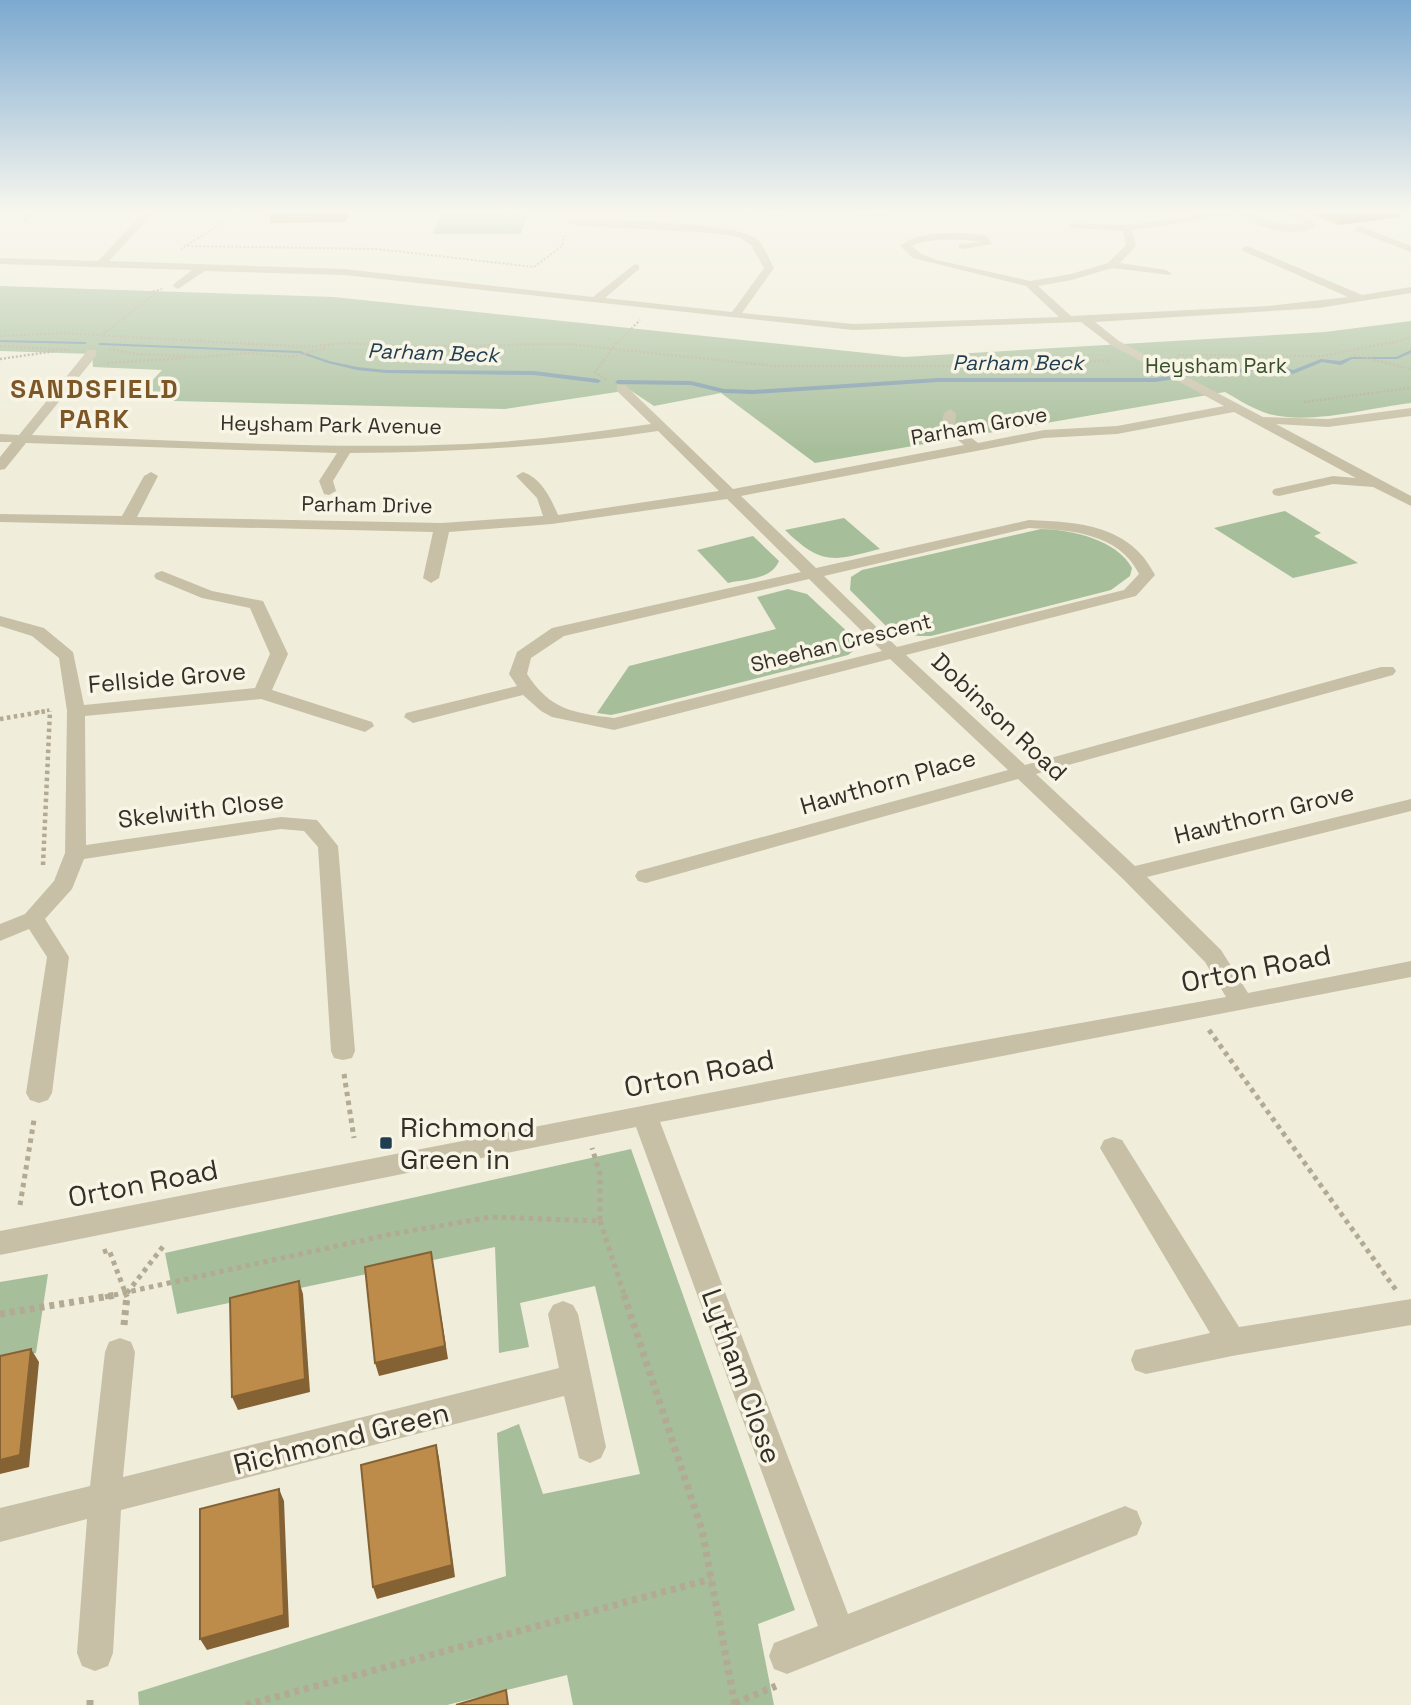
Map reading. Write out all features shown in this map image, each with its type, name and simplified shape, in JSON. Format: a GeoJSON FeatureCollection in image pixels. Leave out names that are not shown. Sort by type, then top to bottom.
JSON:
{"type":"FeatureCollection","features":[{"type":"Feature","properties":{"kind":"street"},"geometry":{"type":"LineString","coordinates":[[511,291],[853,327],[970,325],[1280,308],[1407,291]]}},
{"type":"Feature","properties":{"kind":"street"},"geometry":{"type":"LineString","coordinates":[[596,300],[607,291]]}},
{"type":"Feature","properties":{"kind":"street"},"geometry":{"type":"LineString","coordinates":[[735,316],[752,291]]}},
{"type":"Feature","properties":{"kind":"street"},"geometry":{"type":"LineString","coordinates":[[1037,291],[1069,320]]}},
{"type":"Feature","properties":{"kind":"street"},"geometry":{"type":"LineString","coordinates":[[1343,291],[1360,298]]}},
{"type":"Feature","properties":{"kind":"street"},"geometry":{"type":"LineString","coordinates":[[1084,319],[1100,333],[1142,357],[1411,502]]}},
{"type":"Feature","properties":{"kind":"street"},"geometry":{"type":"LineString","coordinates":[[0,466],[90,353]]}},
{"type":"Feature","properties":{"kind":"street","name":"Dobinson Road"},"geometry":{"type":"LineString","coordinates":[[621,388],[1213,956],[1242,1003]]}},
{"type":"Feature","properties":{"kind":"street","name":"Parham Grove"},"geometry":{"type":"LineString","coordinates":[[731,494],[1044,433],[1117,430],[1236,408]]}},
{"type":"Feature","properties":{"kind":"street"},"geometry":{"type":"LineString","coordinates":[[1254,417],[1328,423],[1411,412]]}},
{"type":"Feature","properties":{"kind":"street"},"geometry":{"type":"LineString","coordinates":[[950,413],[948,426],[974,446]]}},
{"type":"Feature","properties":{"kind":"street"},"geometry":{"type":"LineString","coordinates":[[1317,451],[1319,433],[1328,423]]}},
{"type":"Feature","properties":{"kind":"street","name":"Heysham Park Avenue"},"geometry":{"type":"LineString","coordinates":[[0,438],[346,449],[467,448],[573,440],[660,427]]}},
{"type":"Feature","properties":{"kind":"street"},"geometry":{"type":"LineString","coordinates":[[329,491],[326,481],[346,449]]}},
{"type":"Feature","properties":{"kind":"street"},"geometry":{"type":"LineString","coordinates":[[1334,480],[1338,462]]}},
{"type":"Feature","properties":{"kind":"street"},"geometry":{"type":"LineString","coordinates":[[127,521],[151,476]]}},
{"type":"Feature","properties":{"kind":"street"},"geometry":{"type":"LineString","coordinates":[[523,476],[544,497],[552,520]]}},
{"type":"Feature","properties":{"kind":"street"},"geometry":{"type":"LineString","coordinates":[[1279,492],[1334,480],[1380,485]]}},
{"type":"Feature","properties":{"kind":"street","name":"Parham Drive"},"geometry":{"type":"LineString","coordinates":[[0,518],[442,528],[552,520],[731,494]]}},
{"type":"Feature","properties":{"kind":"street","name":"Sheehan Crescent"},"geometry":{"type":"LineString","coordinates":[[1029,524],[1072,525],[1108,536],[1143,561],[1147,575],[1130,593],[895,653],[614,724],[558,716],[540,704],[526,689],[518,674],[523,656],[558,632],[1029,524]]}},
{"type":"Feature","properties":{"kind":"street"},"geometry":{"type":"LineString","coordinates":[[431,578],[442,528]]}},
{"type":"Feature","properties":{"kind":"street","name":"Fellside Grove"},"geometry":{"type":"LineString","coordinates":[[162,576],[208,595],[257,604],[279,654],[262,693]]}},
{"type":"Feature","properties":{"kind":"street"},"geometry":{"type":"LineString","coordinates":[[0,621],[38,632],[67,656],[76,711],[76,853],[64,884],[33,919],[0,933]]}},
{"type":"Feature","properties":{"kind":"street","name":"Hawthorn Place"},"geometry":{"type":"LineString","coordinates":[[646,876],[1387,671]]}},
{"type":"Feature","properties":{"kind":"street"},"geometry":{"type":"LineString","coordinates":[[413,717],[526,689]]}},
{"type":"Feature","properties":{"kind":"street","name":"Fellside Grove"},"geometry":{"type":"LineString","coordinates":[[76,711],[262,693],[365,726]]}},
{"type":"Feature","properties":{"kind":"street","name":"Hawthorn Grove"},"geometry":{"type":"LineString","coordinates":[[1130,874],[1411,805]]}},
{"type":"Feature","properties":{"kind":"street","name":"Skelwith Close"},"geometry":{"type":"LineString","coordinates":[[76,853],[281,823],[310,825],[328,846],[343,1051]]}},
{"type":"Feature","properties":{"kind":"street"},"geometry":{"type":"LineString","coordinates":[[33,919],[58,957],[39,1093]]}},
{"type":"Feature","properties":{"kind":"street","name":"Orton Road"},"geometry":{"type":"LineString","coordinates":[[0,1243],[929,1059],[1196,1012],[1411,970]]}},
{"type":"Feature","properties":{"kind":"street","name":"Lytham Close"},"geometry":{"type":"LineString","coordinates":[[646,1117],[839,1636]]}},
{"type":"Feature","properties":{"kind":"street"},"geometry":{"type":"LineString","coordinates":[[1113,1148],[1232,1342]]}},
{"type":"Feature","properties":{"kind":"street"},"geometry":{"type":"LineString","coordinates":[[1146,1360],[1407,1305]]}},
{"type":"Feature","properties":{"kind":"street"},"geometry":{"type":"LineString","coordinates":[[563,1314],[590,1447]]}},
{"type":"Feature","properties":{"kind":"street"},"geometry":{"type":"LineString","coordinates":[[95,1653],[120,1352]]}},
{"type":"Feature","properties":{"kind":"street","name":"Richmond Green"},"geometry":{"type":"LineString","coordinates":[[0,1525],[577,1378]]}},
{"type":"Feature","properties":{"kind":"street"},"geometry":{"type":"LineString","coordinates":[[785,1670],[839,1636],[1125,1523]]}},
{"type":"Feature","properties":{"kind":"path"},"geometry":{"type":"LineString","coordinates":[[103,335],[155,294],[151,292],[157,291]]}},
{"type":"Feature","properties":{"kind":"path"},"geometry":{"type":"LineString","coordinates":[[621,388],[596,372],[610,349],[653,307]]}},
{"type":"Feature","properties":{"kind":"path"},"geometry":{"type":"LineString","coordinates":[[0,336],[64,332],[307,348],[345,343],[412,347],[566,344],[775,366],[1041,366],[1142,357],[1204,356],[1297,359],[1373,350],[1411,337]]}},
{"type":"Feature","properties":{"kind":"path"},"geometry":{"type":"LineString","coordinates":[[0,346],[197,357],[250,354],[294,356],[345,343]]}},
{"type":"Feature","properties":{"kind":"path"},"geometry":{"type":"LineString","coordinates":[[0,359],[67,350]]}},
{"type":"Feature","properties":{"kind":"path"},"geometry":{"type":"LineString","coordinates":[[90,353],[197,357]]}},
{"type":"Feature","properties":{"kind":"path"},"geometry":{"type":"LineString","coordinates":[[1349,354],[1411,369]]}},
{"type":"Feature","properties":{"kind":"path"},"geometry":{"type":"LineString","coordinates":[[1299,402],[1411,388]]}},
{"type":"Feature","properties":{"kind":"path"},"geometry":{"type":"LineString","coordinates":[[0,719],[50,710],[45,854],[41,872]]}},
{"type":"Feature","properties":{"kind":"path"},"geometry":{"type":"LineString","coordinates":[[1196,1012],[1407,1305]]}},
{"type":"Feature","properties":{"kind":"path"},"geometry":{"type":"LineString","coordinates":[[344,1074],[354,1138]]}},
{"type":"Feature","properties":{"kind":"path"},"geometry":{"type":"LineString","coordinates":[[20,1205],[34,1121]]}},
{"type":"Feature","properties":{"kind":"path"},"geometry":{"type":"LineString","coordinates":[[592,1148],[600,1174],[600,1221],[702,1530],[735,1704],[785,1670]]}},
{"type":"Feature","properties":{"kind":"path"},"geometry":{"type":"LineString","coordinates":[[0,1314],[127,1293],[232,1272],[387,1234],[491,1217],[600,1221]]}},
{"type":"Feature","properties":{"kind":"path"},"geometry":{"type":"LineString","coordinates":[[127,1293],[165,1244]]}},
{"type":"Feature","properties":{"kind":"path"},"geometry":{"type":"LineString","coordinates":[[97,1253],[109,1250],[127,1293],[120,1352]]}},
{"type":"Feature","properties":{"kind":"path"},"geometry":{"type":"LineString","coordinates":[[246,1705],[711,1579]]}},
{"type":"Feature","properties":{"kind":"green space","name":"Heysham Park"},"geometry":{"type":"Polygon","coordinates":[[[0,291],[139,291],[334,297],[904,357],[1325,332],[1411,321],[1411,403],[1321,417],[1285,417],[1263,412],[1225,392],[815,463],[721,393],[654,406],[630,390],[505,409],[134,400],[162,370],[93,367],[92,354],[0,351],[0,291]]]}},
{"type":"Feature","properties":{"kind":"green space"},"geometry":{"type":"Polygon","coordinates":[[[1285,511],[1321,533],[1314,536],[1358,563],[1293,578],[1214,528],[1285,511]]]}},
{"type":"Feature","properties":{"kind":"green space"},"geometry":{"type":"Polygon","coordinates":[[[844,518],[880,549],[829,558],[809,550],[785,530],[844,518]]]}},
{"type":"Feature","properties":{"kind":"green space"},"geometry":{"type":"Polygon","coordinates":[[[1041,529],[1079,534],[1104,543],[1125,558],[1132,568],[1130,576],[1111,590],[931,636],[896,633],[850,590],[851,577],[862,570],[1041,529]]]}},
{"type":"Feature","properties":{"kind":"green space"},"geometry":{"type":"Polygon","coordinates":[[[753,536],[779,561],[770,572],[757,578],[728,583],[697,550],[753,536]]]}},
{"type":"Feature","properties":{"kind":"green space"},"geometry":{"type":"Polygon","coordinates":[[[788,589],[807,594],[854,638],[853,651],[848,655],[629,711],[611,715],[597,713],[629,666],[776,629],[757,597],[788,589]]]}},
{"type":"Feature","properties":{"kind":"green space"},"geometry":{"type":"Polygon","coordinates":[[[631,1149],[795,1610],[758,1624],[774,1705],[573,1705],[567,1675],[447,1705],[139,1705],[138,1692],[506,1576],[497,1433],[519,1424],[543,1494],[640,1474],[595,1286],[520,1303],[529,1347],[499,1353],[495,1247],[177,1314],[165,1253],[631,1149]]]}},
{"type":"Feature","properties":{"kind":"green space"},"geometry":{"type":"Polygon","coordinates":[[[48,1274],[36,1353],[0,1361],[0,1282],[48,1274]]]}},
{"type":"Feature","properties":{"kind":"building"},"geometry":{"type":"Polygon","coordinates":[[[431,1252],[445,1346],[375,1363],[365,1267],[431,1252]]]}},
{"type":"Feature","properties":{"kind":"building"},"geometry":{"type":"Polygon","coordinates":[[[299,1281],[305,1379],[232,1397],[230,1298],[299,1281]]]}},
{"type":"Feature","properties":{"kind":"building"},"geometry":{"type":"Polygon","coordinates":[[[31,1349],[20,1455],[0,1460],[0,1356],[31,1349]]]}},
{"type":"Feature","properties":{"kind":"building"},"geometry":{"type":"Polygon","coordinates":[[[436,1445],[452,1565],[373,1587],[361,1465],[436,1445]]]}},
{"type":"Feature","properties":{"kind":"building"},"geometry":{"type":"Polygon","coordinates":[[[279,1489],[284,1615],[200,1639],[200,1509],[279,1489]]]}},
{"type":"Feature","properties":{"kind":"building"},"geometry":{"type":"Polygon","coordinates":[[[506,1690],[508,1705],[456,1705],[506,1690]]]}},
{"type":"Feature","properties":{"kind":"waterway","name":"Parham Beck"},"geometry":{"type":"LineString","coordinates":[[0,341],[85,343]]}},
{"type":"Feature","properties":{"kind":"waterway","name":"Parham Beck"},"geometry":{"type":"LineString","coordinates":[[101,344],[300,352],[328,362],[386,372],[534,373],[598,381]]}},
{"type":"Feature","properties":{"kind":"waterway","name":"Parham Beck"},"geometry":{"type":"LineString","coordinates":[[618,382],[691,383],[724,391],[753,392],[938,380],[1155,380],[1221,370],[1246,371],[1266,363],[1293,372],[1321,360],[1341,363],[1351,358],[1397,358],[1411,351]]}},
{"type":"Feature","properties":{"kind":"place","name":"Richmond Green in"},"geometry":{"type":"Point","coordinates":[386,1143]}},
{"type":"Feature","properties":{"kind":"district","name":"SANDSFIELD PARK"},"geometry":{"type":"Point","coordinates":[95,404]}}]}
